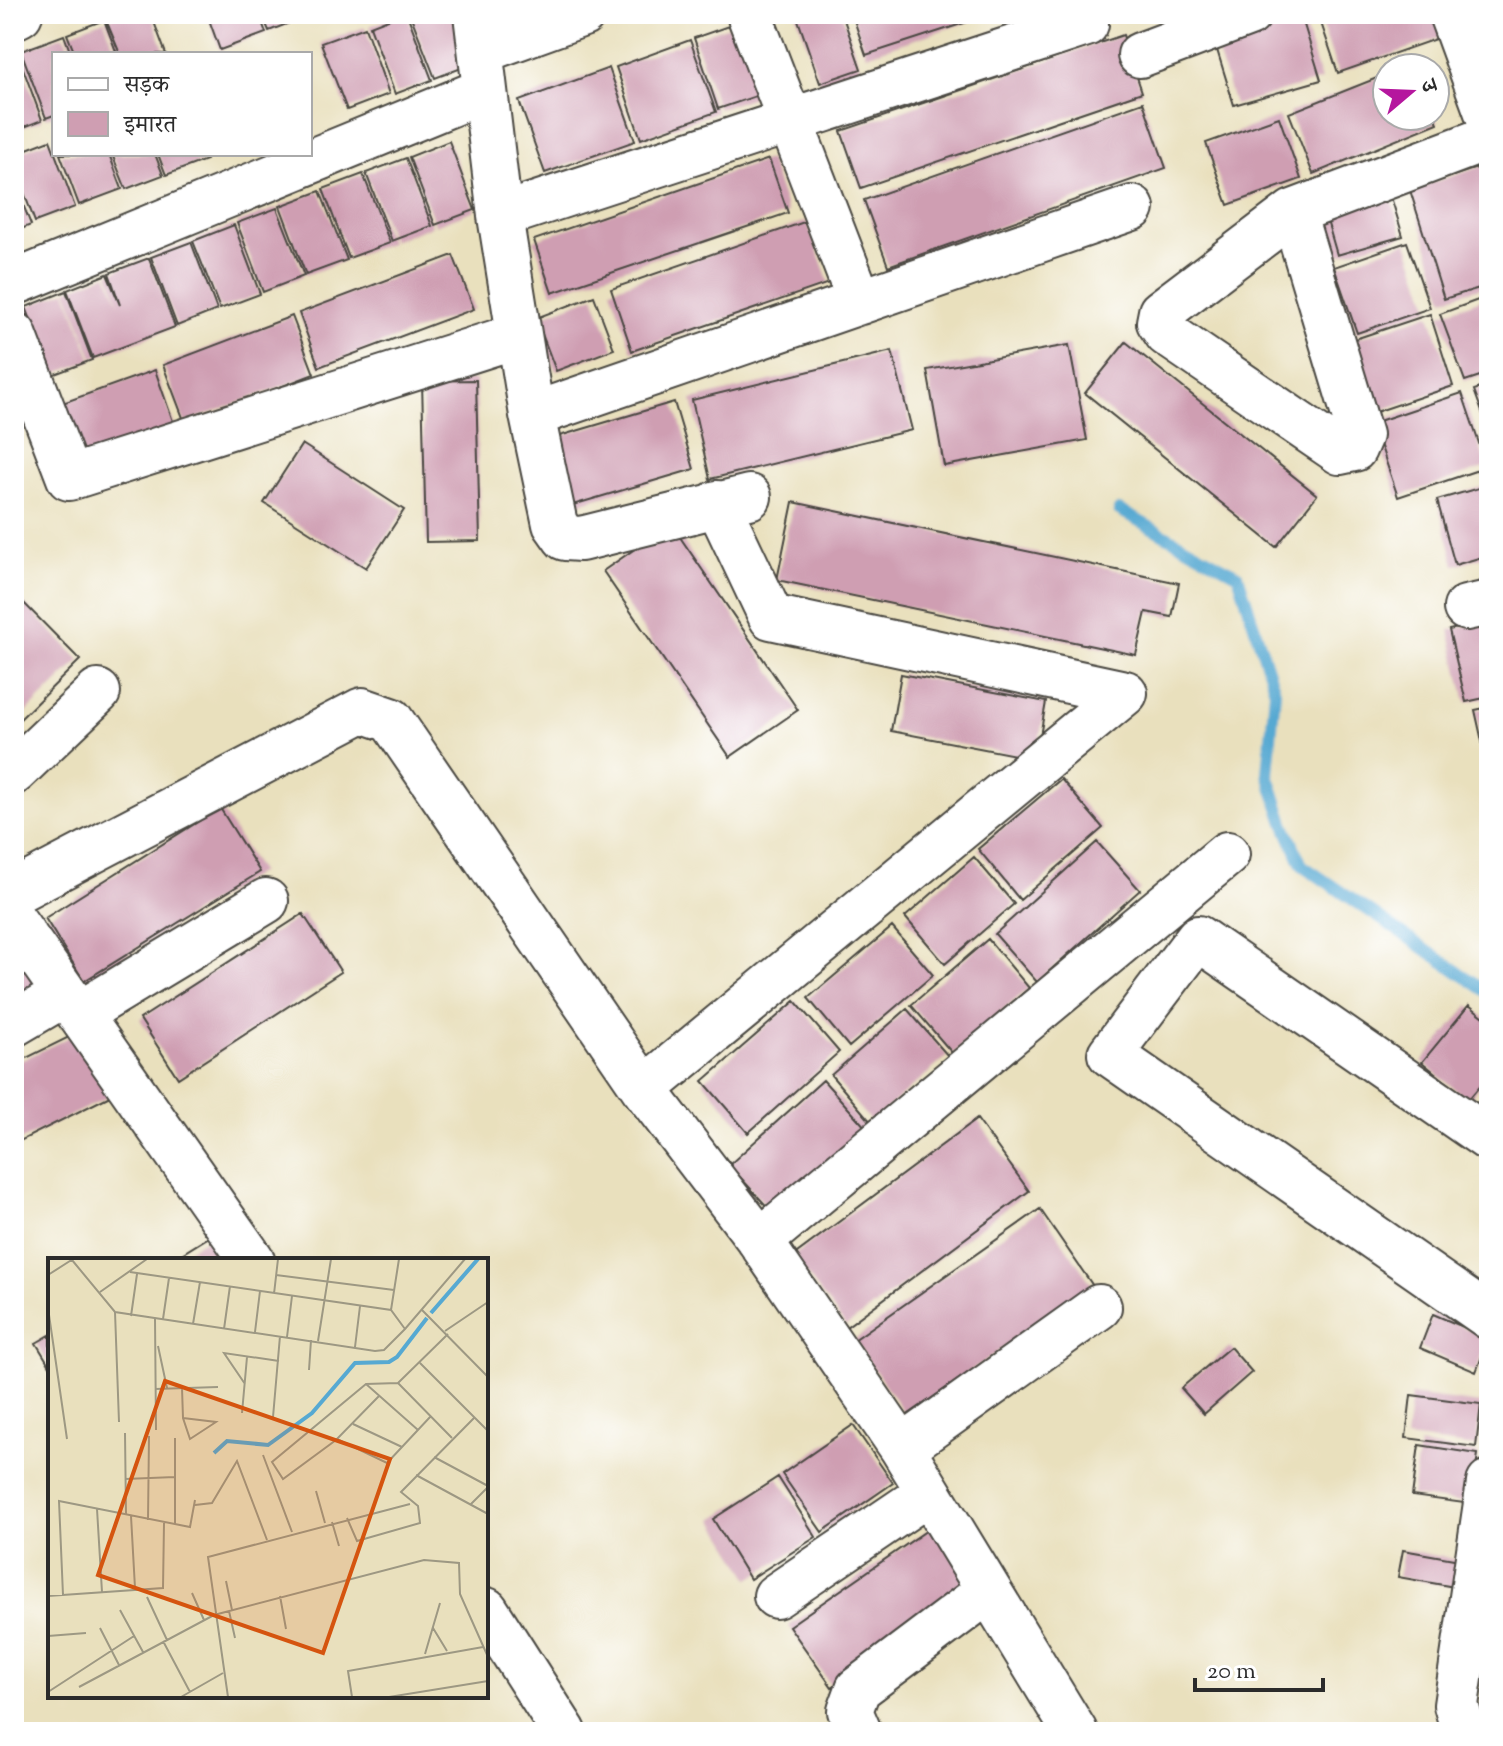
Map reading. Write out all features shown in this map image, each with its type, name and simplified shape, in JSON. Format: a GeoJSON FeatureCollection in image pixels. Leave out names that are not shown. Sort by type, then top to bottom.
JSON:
{"type":"FeatureCollection","features":[{"type":"Feature","properties":{"kind":"street"},"geometry":{"type":"LineString","coordinates":[[14,17],[20,14]]}},
{"type":"Feature","properties":{"kind":"street"},"geometry":{"type":"LineString","coordinates":[[312,136],[481,52],[583,14]]}},
{"type":"Feature","properties":{"kind":"street"},"geometry":{"type":"LineString","coordinates":[[749,14],[860,302]]}},
{"type":"Feature","properties":{"kind":"street"},"geometry":{"type":"LineString","coordinates":[[1140,55],[1249,14]]}},
{"type":"Feature","properties":{"kind":"street"},"geometry":{"type":"LineString","coordinates":[[1466,21],[1489,118]]}},
{"type":"Feature","properties":{"kind":"street"},"geometry":{"type":"LineString","coordinates":[[500,216],[1086,24]]}},
{"type":"Feature","properties":{"kind":"street"},"geometry":{"type":"LineString","coordinates":[[481,52],[500,216],[532,415],[555,524],[565,538],[581,539],[733,500],[771,617],[1125,693],[644,1089]]}},
{"type":"Feature","properties":{"kind":"street"},"geometry":{"type":"LineString","coordinates":[[1293,212],[1360,435],[1354,449],[1340,452],[1167,334],[1159,322],[1161,312],[1293,212],[1489,138]]}},
{"type":"Feature","properties":{"kind":"street"},"geometry":{"type":"LineString","coordinates":[[14,283],[271,156]]}},
{"type":"Feature","properties":{"kind":"street"},"geometry":{"type":"LineString","coordinates":[[532,415],[1132,208]]}},
{"type":"Feature","properties":{"kind":"street"},"geometry":{"type":"LineString","coordinates":[[14,334],[69,478],[519,335]]}},
{"type":"Feature","properties":{"kind":"street"},"geometry":{"type":"LineString","coordinates":[[14,772],[98,692]]}},
{"type":"Feature","properties":{"kind":"street"},"geometry":{"type":"LineString","coordinates":[[14,892],[362,710],[391,720],[644,1089],[760,1241],[902,1448],[1075,1732]]}},
{"type":"Feature","properties":{"kind":"street"},"geometry":{"type":"LineString","coordinates":[[760,1241],[1227,854]]}},
{"type":"Feature","properties":{"kind":"street"},"geometry":{"type":"LineString","coordinates":[[14,1024],[72,1004],[266,901]]}},
{"type":"Feature","properties":{"kind":"street"},"geometry":{"type":"LineString","coordinates":[[14,921],[251,1258]]}},
{"type":"Feature","properties":{"kind":"street"},"geometry":{"type":"LineString","coordinates":[[1489,1139],[1198,938],[1110,1054],[1489,1317]]}},
{"type":"Feature","properties":{"kind":"street"},"geometry":{"type":"LineString","coordinates":[[902,1448],[1099,1307]]}},
{"type":"Feature","properties":{"kind":"street"},"geometry":{"type":"LineString","coordinates":[[1464,1732],[1456,1705],[1489,1483]]}},
{"type":"Feature","properties":{"kind":"street"},"geometry":{"type":"LineString","coordinates":[[776,1596],[928,1493]]}},
{"type":"Feature","properties":{"kind":"street"},"geometry":{"type":"LineString","coordinates":[[859,1732],[850,1711],[858,1689],[988,1591]]}},
{"type":"Feature","properties":{"kind":"street"},"geometry":{"type":"LineString","coordinates":[[488,1613],[564,1732]]}},
{"type":"Feature","properties":{"kind":"building"},"geometry":{"type":"Polygon","coordinates":[[[121,14],[151,14],[165,52],[119,52],[106,20],[121,14]]]}},
{"type":"Feature","properties":{"kind":"building"},"geometry":{"type":"Polygon","coordinates":[[[207,14],[259,14],[266,33],[220,50],[207,14]]]}},
{"type":"Feature","properties":{"kind":"building"},"geometry":{"type":"Polygon","coordinates":[[[262,14],[312,14],[269,31],[262,14]]]}},
{"type":"Feature","properties":{"kind":"building"},"geometry":{"type":"Polygon","coordinates":[[[407,14],[432,80],[395,94],[370,26],[407,14]]]}},
{"type":"Feature","properties":{"kind":"building"},"geometry":{"type":"Polygon","coordinates":[[[410,14],[456,14],[475,63],[435,78],[410,14]]]}},
{"type":"Feature","properties":{"kind":"building"},"geometry":{"type":"Polygon","coordinates":[[[796,14],[842,14],[861,69],[820,83],[796,14]]]}},
{"type":"Feature","properties":{"kind":"building"},"geometry":{"type":"Polygon","coordinates":[[[852,14],[989,14],[989,15],[866,55],[852,14]]]}},
{"type":"Feature","properties":{"kind":"building"},"geometry":{"type":"Polygon","coordinates":[[[1318,14],[1443,14],[1450,34],[1398,52],[1371,52],[1371,62],[1338,73],[1318,14]]]}},
{"type":"Feature","properties":{"kind":"building"},"geometry":{"type":"Polygon","coordinates":[[[1301,15],[1321,80],[1234,105],[1214,40],[1301,15]]]}},
{"type":"Feature","properties":{"kind":"building"},"geometry":{"type":"Polygon","coordinates":[[[104,20],[116,52],[74,52],[67,34],[104,20]]]}},
{"type":"Feature","properties":{"kind":"building"},"geometry":{"type":"Polygon","coordinates":[[[740,22],[765,93],[718,109],[694,38],[740,22]]]}},
{"type":"Feature","properties":{"kind":"building"},"geometry":{"type":"Polygon","coordinates":[[[365,27],[389,94],[347,110],[321,43],[365,27]]]}},
{"type":"Feature","properties":{"kind":"building"},"geometry":{"type":"Polygon","coordinates":[[[64,35],[70,52],[52,52],[52,116],[46,118],[21,51],[64,35]]]}},
{"type":"Feature","properties":{"kind":"building"},"geometry":{"type":"Polygon","coordinates":[[[1123,35],[1142,92],[861,188],[841,131],[1123,35]]]}},
{"type":"Feature","properties":{"kind":"building"},"geometry":{"type":"Polygon","coordinates":[[[690,40],[716,112],[641,139],[616,67],[690,40]]]}},
{"type":"Feature","properties":{"kind":"building"},"geometry":{"type":"Polygon","coordinates":[[[17,52],[42,120],[14,131],[14,54],[17,52]]]}},
{"type":"Feature","properties":{"kind":"building"},"geometry":{"type":"Polygon","coordinates":[[[609,68],[635,141],[545,173],[519,101],[609,68]]]}},
{"type":"Feature","properties":{"kind":"building"},"geometry":{"type":"Polygon","coordinates":[[[1371,80],[1371,132],[1416,132],[1313,174],[1289,113],[1371,80]]]}},
{"type":"Feature","properties":{"kind":"building"},"geometry":{"type":"Polygon","coordinates":[[[1143,102],[1166,168],[888,266],[864,200],[1143,102]]]}},
{"type":"Feature","properties":{"kind":"building"},"geometry":{"type":"Polygon","coordinates":[[[1279,117],[1301,179],[1228,205],[1206,143],[1279,117]]]}},
{"type":"Feature","properties":{"kind":"building"},"geometry":{"type":"Polygon","coordinates":[[[50,140],[52,156],[56,156],[75,207],[35,222],[14,166],[14,154],[50,140]]]}},
{"type":"Feature","properties":{"kind":"building"},"geometry":{"type":"Polygon","coordinates":[[[449,141],[475,210],[435,225],[409,157],[449,141]]]}},
{"type":"Feature","properties":{"kind":"building"},"geometry":{"type":"Polygon","coordinates":[[[61,156],[110,156],[122,189],[79,205],[61,156]]]}},
{"type":"Feature","properties":{"kind":"building"},"geometry":{"type":"Polygon","coordinates":[[[113,156],[156,156],[163,175],[126,189],[113,156]]]}},
{"type":"Feature","properties":{"kind":"building"},"geometry":{"type":"Polygon","coordinates":[[[159,156],[205,156],[206,160],[166,175],[159,156]]]}},
{"type":"Feature","properties":{"kind":"building"},"geometry":{"type":"Polygon","coordinates":[[[406,158],[432,226],[392,241],[366,173],[406,158]]]}},
{"type":"Feature","properties":{"kind":"building"},"geometry":{"type":"Polygon","coordinates":[[[769,159],[788,213],[552,293],[534,240],[769,159]]]}},
{"type":"Feature","properties":{"kind":"building"},"geometry":{"type":"Polygon","coordinates":[[[1483,166],[1489,185],[1489,285],[1444,299],[1410,190],[1483,166]]]}},
{"type":"Feature","properties":{"kind":"building"},"geometry":{"type":"Polygon","coordinates":[[[363,174],[390,243],[349,258],[323,189],[363,174]]]}},
{"type":"Feature","properties":{"kind":"building"},"geometry":{"type":"Polygon","coordinates":[[[14,181],[31,225],[14,232],[14,181]]]}},
{"type":"Feature","properties":{"kind":"building"},"geometry":{"type":"Polygon","coordinates":[[[320,191],[347,260],[306,275],[280,206],[320,191]]]}},
{"type":"Feature","properties":{"kind":"building"},"geometry":{"type":"Polygon","coordinates":[[[1391,197],[1403,236],[1337,255],[1326,217],[1391,197]]]}},
{"type":"Feature","properties":{"kind":"building"},"geometry":{"type":"Polygon","coordinates":[[[277,208],[304,276],[263,292],[237,223],[277,208]]]}},
{"type":"Feature","properties":{"kind":"building"},"geometry":{"type":"Polygon","coordinates":[[[807,221],[829,283],[632,351],[611,289],[807,221]]]}},
{"type":"Feature","properties":{"kind":"building"},"geometry":{"type":"Polygon","coordinates":[[[234,225],[260,294],[220,309],[193,241],[234,225]]]}},
{"type":"Feature","properties":{"kind":"building"},"geometry":{"type":"Polygon","coordinates":[[[191,242],[217,310],[177,326],[151,257],[191,242]]]}},
{"type":"Feature","properties":{"kind":"building"},"geometry":{"type":"Polygon","coordinates":[[[1407,242],[1430,308],[1357,333],[1334,267],[1407,242]]]}},
{"type":"Feature","properties":{"kind":"building"},"geometry":{"type":"Polygon","coordinates":[[[453,255],[474,309],[319,367],[299,313],[453,255]]]}},
{"type":"Feature","properties":{"kind":"building"},"geometry":{"type":"Polygon","coordinates":[[[149,258],[175,327],[93,358],[67,290],[107,274],[120,305],[109,273],[149,258]]]}},
{"type":"Feature","properties":{"kind":"building"},"geometry":{"type":"Polygon","coordinates":[[[66,291],[92,360],[52,375],[26,307],[66,291]]]}},
{"type":"Feature","properties":{"kind":"building"},"geometry":{"type":"Polygon","coordinates":[[[594,296],[614,349],[556,371],[536,318],[594,296]]]}},
{"type":"Feature","properties":{"kind":"building"},"geometry":{"type":"Polygon","coordinates":[[[1489,296],[1489,373],[1465,381],[1440,314],[1489,296]]]}},
{"type":"Feature","properties":{"kind":"building"},"geometry":{"type":"Polygon","coordinates":[[[1430,314],[1453,386],[1367,415],[1343,343],[1430,314]]]}},
{"type":"Feature","properties":{"kind":"building"},"geometry":{"type":"Polygon","coordinates":[[[292,316],[314,374],[185,423],[163,365],[292,316]]]}},
{"type":"Feature","properties":{"kind":"building"},"geometry":{"type":"Polygon","coordinates":[[[1126,342],[1317,495],[1276,547],[1085,393],[1126,342]]]}},
{"type":"Feature","properties":{"kind":"building"},"geometry":{"type":"Polygon","coordinates":[[[1069,345],[1087,440],[944,466],[927,370],[1069,345]]]}},
{"type":"Feature","properties":{"kind":"building"},"geometry":{"type":"Polygon","coordinates":[[[892,351],[912,430],[710,479],[692,400],[892,351]]]}},
{"type":"Feature","properties":{"kind":"building"},"geometry":{"type":"Polygon","coordinates":[[[155,370],[175,427],[74,462],[54,406],[155,370]]]}},
{"type":"Feature","properties":{"kind":"building"},"geometry":{"type":"Polygon","coordinates":[[[476,380],[480,541],[426,542],[422,381],[476,380]]]}},
{"type":"Feature","properties":{"kind":"building"},"geometry":{"type":"Polygon","coordinates":[[[1489,385],[1489,431],[1474,390],[1489,385]]]}},
{"type":"Feature","properties":{"kind":"building"},"geometry":{"type":"Polygon","coordinates":[[[1462,393],[1487,467],[1398,497],[1373,423],[1462,393]]]}},
{"type":"Feature","properties":{"kind":"building"},"geometry":{"type":"Polygon","coordinates":[[[674,402],[694,469],[566,507],[546,440],[674,402]]]}},
{"type":"Feature","properties":{"kind":"building"},"geometry":{"type":"Polygon","coordinates":[[[302,444],[404,510],[366,568],[264,503],[302,444]]]}},
{"type":"Feature","properties":{"kind":"building"},"geometry":{"type":"Polygon","coordinates":[[[1489,485],[1489,555],[1455,565],[1437,500],[1489,485]]]}},
{"type":"Feature","properties":{"kind":"building"},"geometry":{"type":"Polygon","coordinates":[[[793,502],[1179,583],[1172,617],[1146,612],[1136,655],[777,580],[793,502]]]}},
{"type":"Feature","properties":{"kind":"building"},"geometry":{"type":"Polygon","coordinates":[[[671,524],[798,710],[730,757],[603,571],[671,524]]]}},
{"type":"Feature","properties":{"kind":"building"},"geometry":{"type":"Polygon","coordinates":[[[14,593],[80,660],[14,725],[14,593]]]}},
{"type":"Feature","properties":{"kind":"building"},"geometry":{"type":"Polygon","coordinates":[[[1489,621],[1489,697],[1466,702],[1449,630],[1489,621]]]}},
{"type":"Feature","properties":{"kind":"building"},"geometry":{"type":"Polygon","coordinates":[[[901,674],[1046,702],[1036,759],[891,731],[901,674]]]}},
{"type":"Feature","properties":{"kind":"building"},"geometry":{"type":"Polygon","coordinates":[[[1489,707],[1489,768],[1488,768],[1475,710],[1489,707]]]}},
{"type":"Feature","properties":{"kind":"building"},"geometry":{"type":"Polygon","coordinates":[[[1061,779],[1103,828],[1020,900],[978,849],[1061,779]]]}},
{"type":"Feature","properties":{"kind":"building"},"geometry":{"type":"Polygon","coordinates":[[[220,808],[260,872],[84,981],[45,918],[220,808]]]}},
{"type":"Feature","properties":{"kind":"building"},"geometry":{"type":"Polygon","coordinates":[[[1097,842],[1140,890],[1037,982],[995,934],[1097,842]]]}},
{"type":"Feature","properties":{"kind":"building"},"geometry":{"type":"Polygon","coordinates":[[[974,857],[1014,904],[945,964],[905,917],[974,857]]]}},
{"type":"Feature","properties":{"kind":"building"},"geometry":{"type":"Polygon","coordinates":[[[303,914],[341,972],[178,1078],[140,1019],[303,914]]]}},
{"type":"Feature","properties":{"kind":"building"},"geometry":{"type":"Polygon","coordinates":[[[892,927],[933,975],[849,1047],[808,998],[892,927]]]}},
{"type":"Feature","properties":{"kind":"building"},"geometry":{"type":"Polygon","coordinates":[[[14,937],[42,990],[14,1005],[14,937]]]}},
{"type":"Feature","properties":{"kind":"building"},"geometry":{"type":"Polygon","coordinates":[[[988,939],[1029,988],[953,1054],[911,1005],[988,939]]]}},
{"type":"Feature","properties":{"kind":"building"},"geometry":{"type":"Polygon","coordinates":[[[795,1001],[839,1052],[748,1133],[703,1081],[795,1001]]]}},
{"type":"Feature","properties":{"kind":"building"},"geometry":{"type":"Polygon","coordinates":[[[1469,1005],[1489,1021],[1489,1075],[1468,1100],[1422,1062],[1469,1005]]]}},
{"type":"Feature","properties":{"kind":"building"},"geometry":{"type":"Polygon","coordinates":[[[907,1009],[948,1056],[871,1122],[831,1075],[907,1009]]]}},
{"type":"Feature","properties":{"kind":"building"},"geometry":{"type":"Polygon","coordinates":[[[79,1032],[110,1096],[14,1144],[14,1064],[79,1032]]]}},
{"type":"Feature","properties":{"kind":"building"},"geometry":{"type":"Polygon","coordinates":[[[823,1080],[867,1129],[773,1213],[729,1165],[823,1080]]]}},
{"type":"Feature","properties":{"kind":"building"},"geometry":{"type":"Polygon","coordinates":[[[977,1119],[1029,1191],[846,1327],[793,1256],[977,1119]]]}},
{"type":"Feature","properties":{"kind":"building"},"geometry":{"type":"Polygon","coordinates":[[[1040,1209],[1093,1286],[906,1416],[854,1340],[1040,1209]]]}},
{"type":"Feature","properties":{"kind":"building"},"geometry":{"type":"Polygon","coordinates":[[[222,1229],[240,1258],[175,1258],[222,1229]]]}},
{"type":"Feature","properties":{"kind":"building"},"geometry":{"type":"Polygon","coordinates":[[[1433,1314],[1489,1338],[1476,1372],[1420,1348],[1433,1314]]]}},
{"type":"Feature","properties":{"kind":"building"},"geometry":{"type":"Polygon","coordinates":[[[48,1336],[48,1363],[36,1343],[48,1336]]]}},
{"type":"Feature","properties":{"kind":"building"},"geometry":{"type":"Polygon","coordinates":[[[1230,1347],[1252,1372],[1204,1414],[1181,1388],[1230,1347]]]}},
{"type":"Feature","properties":{"kind":"building"},"geometry":{"type":"Polygon","coordinates":[[[1411,1395],[1481,1404],[1476,1447],[1406,1438],[1411,1395]]]}},
{"type":"Feature","properties":{"kind":"building"},"geometry":{"type":"Polygon","coordinates":[[[853,1425],[893,1483],[822,1532],[782,1474],[853,1425]]]}},
{"type":"Feature","properties":{"kind":"building"},"geometry":{"type":"Polygon","coordinates":[[[1419,1445],[1478,1454],[1471,1504],[1412,1496],[1419,1445]]]}},
{"type":"Feature","properties":{"kind":"building"},"geometry":{"type":"Polygon","coordinates":[[[778,1477],[816,1537],[750,1579],[713,1519],[778,1477]]]}},
{"type":"Feature","properties":{"kind":"building"},"geometry":{"type":"Polygon","coordinates":[[[936,1524],[978,1586],[832,1687],[789,1626],[936,1524]]]}},
{"type":"Feature","properties":{"kind":"building"},"geometry":{"type":"Polygon","coordinates":[[[1403,1550],[1471,1562],[1466,1589],[1398,1577],[1403,1550]]]}},
{"type":"Feature","properties":{"kind":"waterway"},"geometry":{"type":"LineString","coordinates":[[1119,510],[1238,575],[1275,691],[1268,774],[1302,865],[1489,993]]}}]}
